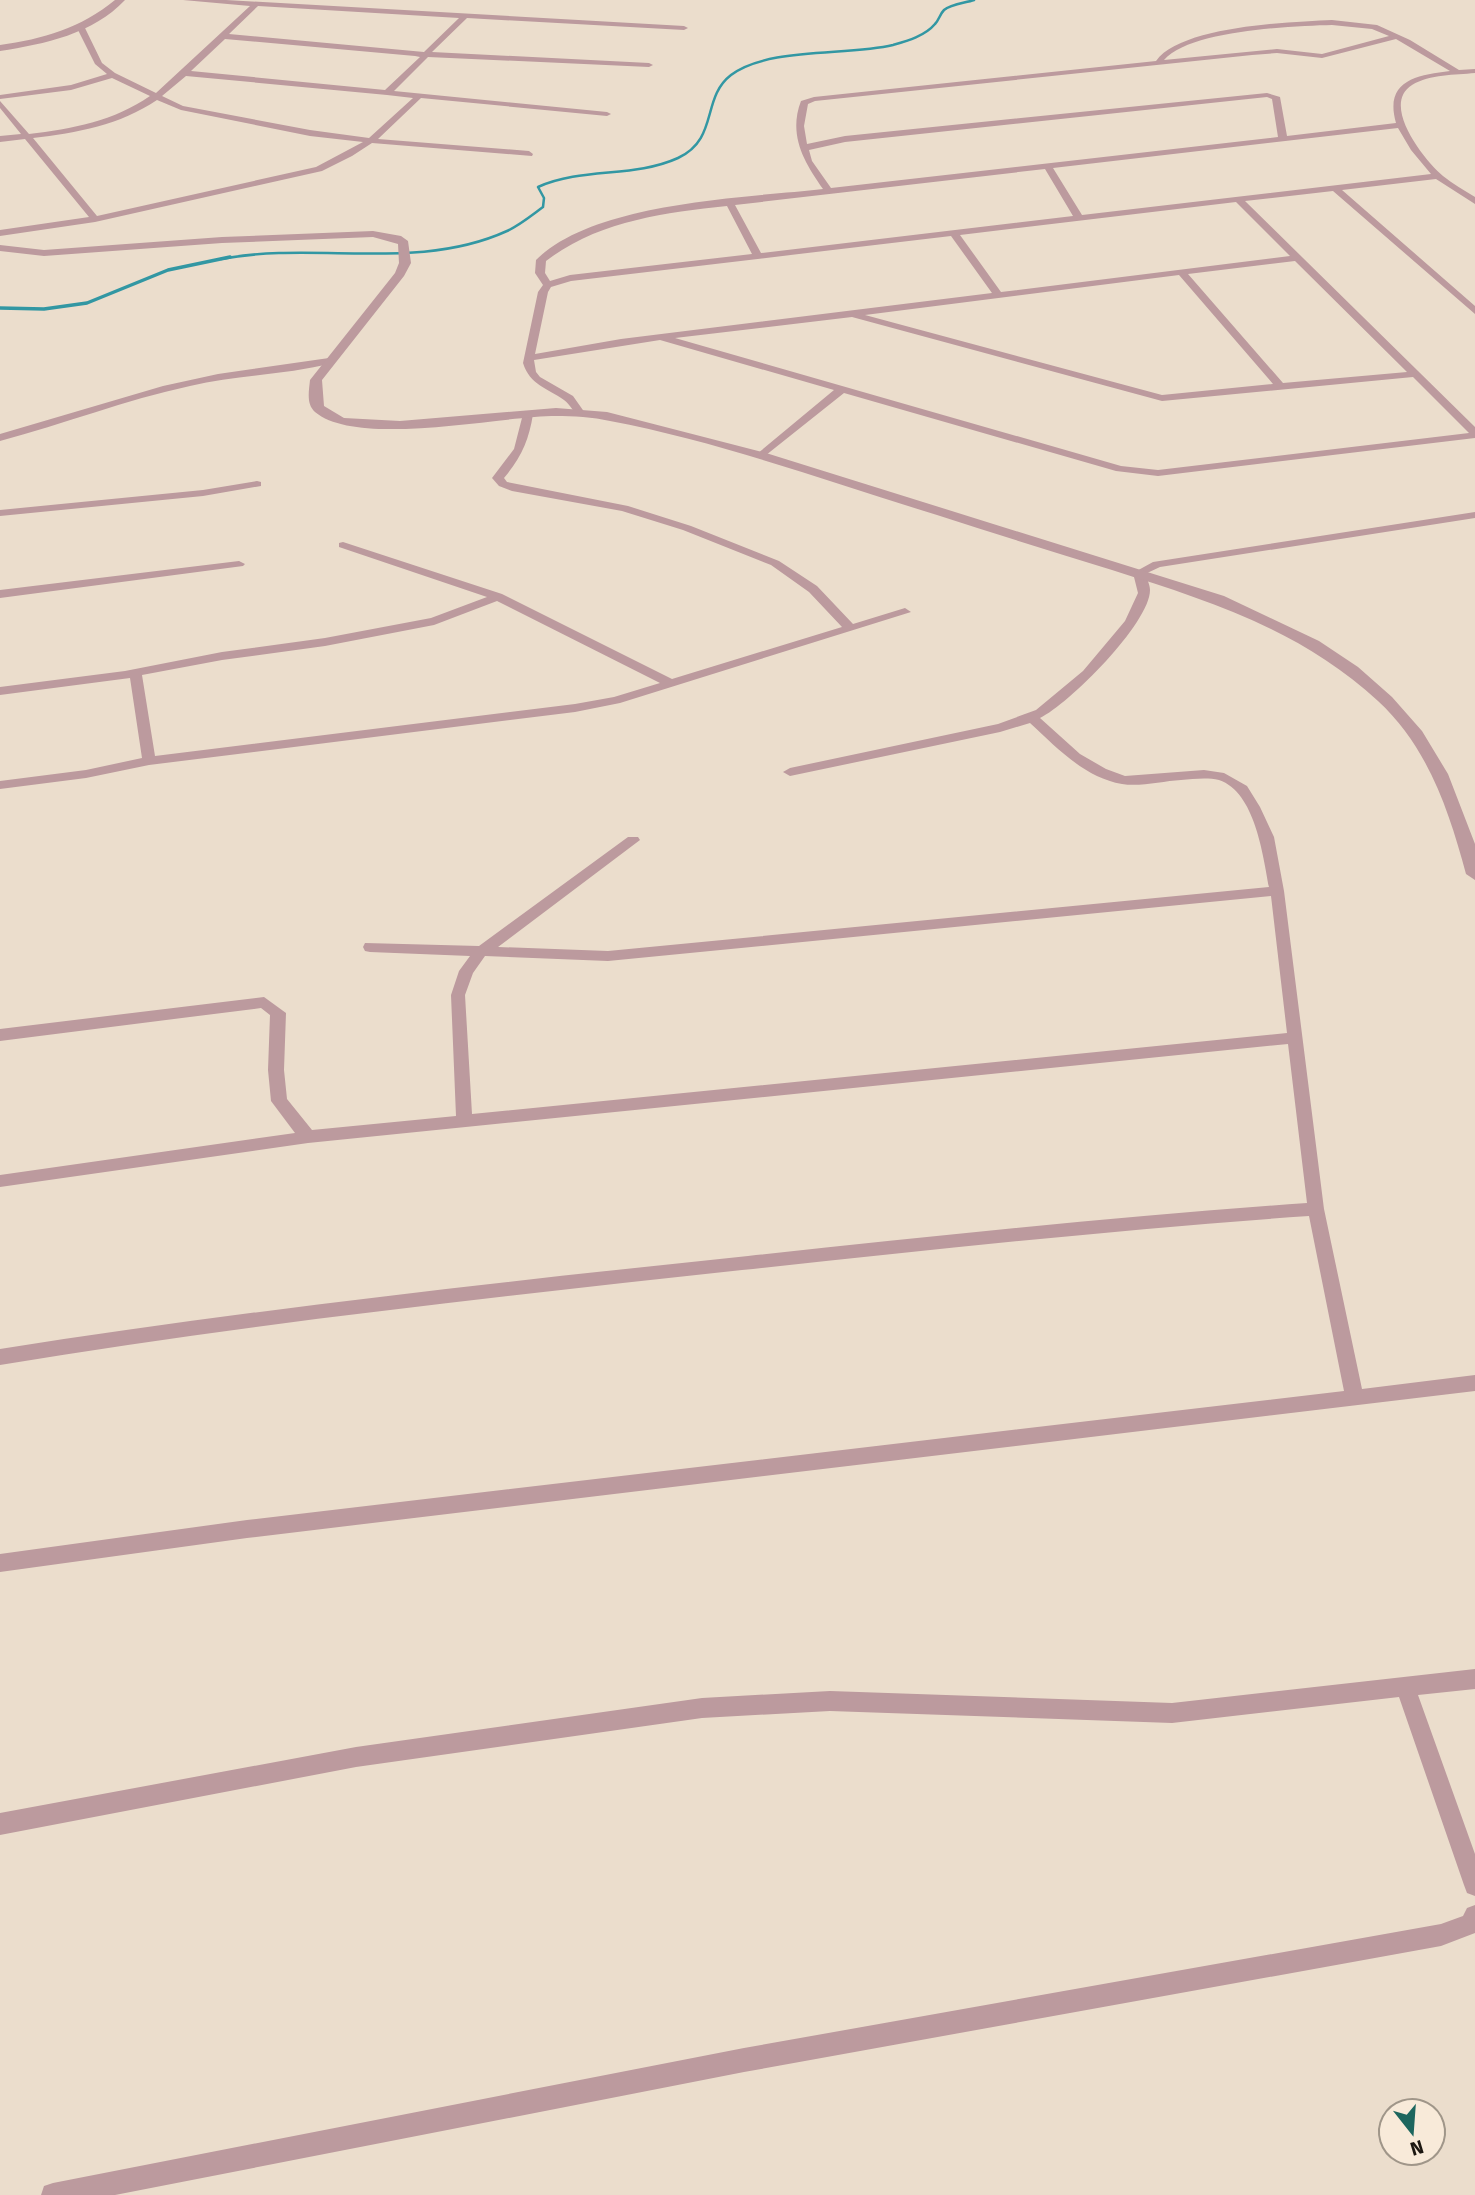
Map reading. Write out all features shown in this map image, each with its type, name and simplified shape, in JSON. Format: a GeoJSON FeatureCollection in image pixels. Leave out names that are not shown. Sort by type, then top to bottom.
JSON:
{"type":"FeatureCollection","features":[{"type":"Feature","properties":{"kind":"street"},"geometry":{"type":"LineString","coordinates":[[0,48],[39,41],[81,28],[105,14],[121,0]]}},
{"type":"Feature","properties":{"kind":"street"},"geometry":{"type":"LineString","coordinates":[[187,0],[684,28]]}},
{"type":"Feature","properties":{"kind":"street"},"geometry":{"type":"LineString","coordinates":[[0,139],[58,133],[111,120],[157,97],[256,4]]}},
{"type":"Feature","properties":{"kind":"street"},"geometry":{"type":"LineString","coordinates":[[387,93],[464,17]]}},
{"type":"Feature","properties":{"kind":"street"},"geometry":{"type":"LineString","coordinates":[[1158,63],[1166,52],[1176,46],[1210,37],[1327,21],[1375,27],[1459,73]]}},
{"type":"Feature","properties":{"kind":"street"},"geometry":{"type":"LineString","coordinates":[[81,28],[99,64],[112,75],[181,108],[310,133],[529,154]]}},
{"type":"Feature","properties":{"kind":"street"},"geometry":{"type":"LineString","coordinates":[[222,36],[424,55],[649,65]]}},
{"type":"Feature","properties":{"kind":"street"},"geometry":{"type":"LineString","coordinates":[[829,191],[808,161],[799,138],[804,103],[814,99],[1277,51],[1322,56],[1394,37]]}},
{"type":"Feature","properties":{"kind":"street"},"geometry":{"type":"LineString","coordinates":[[1475,71],[1414,82],[1401,89],[1396,101],[1400,125],[1438,176],[1475,201]]}},
{"type":"Feature","properties":{"kind":"street"},"geometry":{"type":"LineString","coordinates":[[183,73],[607,114]]}},
{"type":"Feature","properties":{"kind":"street"},"geometry":{"type":"LineString","coordinates":[[0,97],[71,88],[112,75]]}},
{"type":"Feature","properties":{"kind":"street"},"geometry":{"type":"LineString","coordinates":[[805,148],[845,139],[1267,95],[1276,97],[1283,139]]}},
{"type":"Feature","properties":{"kind":"street"},"geometry":{"type":"LineString","coordinates":[[0,233],[95,219],[319,169],[350,157],[373,141],[419,96]]}},
{"type":"Feature","properties":{"kind":"street"},"geometry":{"type":"LineString","coordinates":[[0,103],[95,219]]}},
{"type":"Feature","properties":{"kind":"street"},"geometry":{"type":"LineString","coordinates":[[548,285],[540,273],[541,260],[557,246],[601,225],[665,210],[1400,125]]}},
{"type":"Feature","properties":{"kind":"street"},"geometry":{"type":"LineString","coordinates":[[1048,167],[1079,218]]}},
{"type":"Feature","properties":{"kind":"street"},"geometry":{"type":"LineString","coordinates":[[580,413],[578,406],[529,373],[529,358],[543,292],[548,285],[589,274],[1438,176]]}},
{"type":"Feature","properties":{"kind":"street"},"geometry":{"type":"LineString","coordinates":[[1335,188],[1475,311]]}},
{"type":"Feature","properties":{"kind":"street"},"geometry":{"type":"LineString","coordinates":[[1238,199],[1475,434]]}},
{"type":"Feature","properties":{"kind":"street"},"geometry":{"type":"LineString","coordinates":[[730,203],[757,255]]}},
{"type":"Feature","properties":{"kind":"street"},"geometry":{"type":"LineString","coordinates":[[954,233],[998,295]]}},
{"type":"Feature","properties":{"kind":"street"},"geometry":{"type":"LineString","coordinates":[[0,248],[44,253],[222,240],[373,234],[397,238],[404,243],[405,263],[386,295],[316,380],[315,399],[318,408],[326,415],[341,422],[400,425],[528,414],[580,413],[646,425],[761,456],[1219,599],[1275,622],[1324,649],[1370,683],[1406,722],[1434,759],[1471,843],[1475,874]]}},
{"type":"Feature","properties":{"kind":"street"},"geometry":{"type":"LineString","coordinates":[[529,358],[660,337],[1295,258]]}},
{"type":"Feature","properties":{"kind":"street"},"geometry":{"type":"LineString","coordinates":[[1180,271],[1281,387]]}},
{"type":"Feature","properties":{"kind":"street"},"geometry":{"type":"LineString","coordinates":[[848,313],[1162,398],[1414,374]]}},
{"type":"Feature","properties":{"kind":"street"},"geometry":{"type":"LineString","coordinates":[[660,337],[1120,469],[1143,472],[1475,434]]}},
{"type":"Feature","properties":{"kind":"street"},"geometry":{"type":"LineString","coordinates":[[0,438],[60,418],[213,378],[298,369],[329,361]]}},
{"type":"Feature","properties":{"kind":"street"},"geometry":{"type":"LineString","coordinates":[[761,456],[842,389]]}},
{"type":"Feature","properties":{"kind":"street"},"geometry":{"type":"LineString","coordinates":[[528,414],[526,435],[520,452],[498,478],[503,484],[512,488],[624,508],[687,528],[775,563],[813,589],[850,628]]}},
{"type":"Feature","properties":{"kind":"street"},"geometry":{"type":"LineString","coordinates":[[0,513],[203,494],[257,484]]}},
{"type":"Feature","properties":{"kind":"street"},"geometry":{"type":"LineString","coordinates":[[1139,573],[1157,564],[1216,553],[1475,515]]}},
{"type":"Feature","properties":{"kind":"street"},"geometry":{"type":"LineString","coordinates":[[343,545],[498,597],[670,683]]}},
{"type":"Feature","properties":{"kind":"street"},"geometry":{"type":"LineString","coordinates":[[0,594],[240,564]]}},
{"type":"Feature","properties":{"kind":"street"},"geometry":{"type":"LineString","coordinates":[[790,772],[1000,728],[1032,718],[1048,708],[1082,677],[1122,635],[1142,602],[1145,590],[1139,573]]}},
{"type":"Feature","properties":{"kind":"street"},"geometry":{"type":"LineString","coordinates":[[0,691],[135,673],[222,656],[326,642],[434,621],[498,597]]}},
{"type":"Feature","properties":{"kind":"street"},"geometry":{"type":"LineString","coordinates":[[0,785],[86,774],[149,761],[575,708],[616,700],[905,612]]}},
{"type":"Feature","properties":{"kind":"street"},"geometry":{"type":"LineString","coordinates":[[135,673],[149,761]]}},
{"type":"Feature","properties":{"kind":"street"},"geometry":{"type":"LineString","coordinates":[[1032,718],[1075,757],[1101,772],[1124,779],[1204,774],[1224,777],[1242,789],[1267,837],[1277,891],[1293,1038],[1317,1209],[1354,1396]]}},
{"type":"Feature","properties":{"kind":"street"},"geometry":{"type":"LineString","coordinates":[[464,1124],[458,995],[466,971],[481,952],[634,841]]}},
{"type":"Feature","properties":{"kind":"street"},"geometry":{"type":"LineString","coordinates":[[370,947],[608,956],[642,954],[1277,891]]}},
{"type":"Feature","properties":{"kind":"street"},"geometry":{"type":"LineString","coordinates":[[0,1035],[264,1002],[278,1013],[276,1070],[279,1101],[308,1137]]}},
{"type":"Feature","properties":{"kind":"street"},"geometry":{"type":"LineString","coordinates":[[0,1181],[308,1137],[464,1124],[1293,1038]]}},
{"type":"Feature","properties":{"kind":"street"},"geometry":{"type":"LineString","coordinates":[[0,1357],[191,1328],[502,1288],[950,1242],[1317,1209]]}},
{"type":"Feature","properties":{"kind":"street"},"geometry":{"type":"LineString","coordinates":[[0,1563],[247,1528],[1475,1383]]}},
{"type":"Feature","properties":{"kind":"street"},"geometry":{"type":"LineString","coordinates":[[0,1824],[356,1757],[702,1707],[830,1701],[1172,1713],[1475,1679]]}},
{"type":"Feature","properties":{"kind":"street"},"geometry":{"type":"LineString","coordinates":[[1405,1686],[1475,1885]]}},
{"type":"Feature","properties":{"kind":"street"},"geometry":{"type":"LineString","coordinates":[[53,2195],[744,2060],[1441,1935],[1471,1924],[1475,1916]]}},
{"type":"Feature","properties":{"kind":"waterway"},"geometry":{"type":"LineString","coordinates":[[221,259],[257,254],[402,253],[473,243],[512,229],[543,207],[544,198],[538,187],[573,177],[661,164],[691,150],[705,129],[722,84],[747,66],[786,56],[874,48],[916,38],[935,24],[947,8],[974,0]]}},
{"type":"Feature","properties":{"kind":"waterway"},"geometry":{"type":"LineString","coordinates":[[0,308],[44,309],[87,303],[168,270],[230,257]]}}]}
